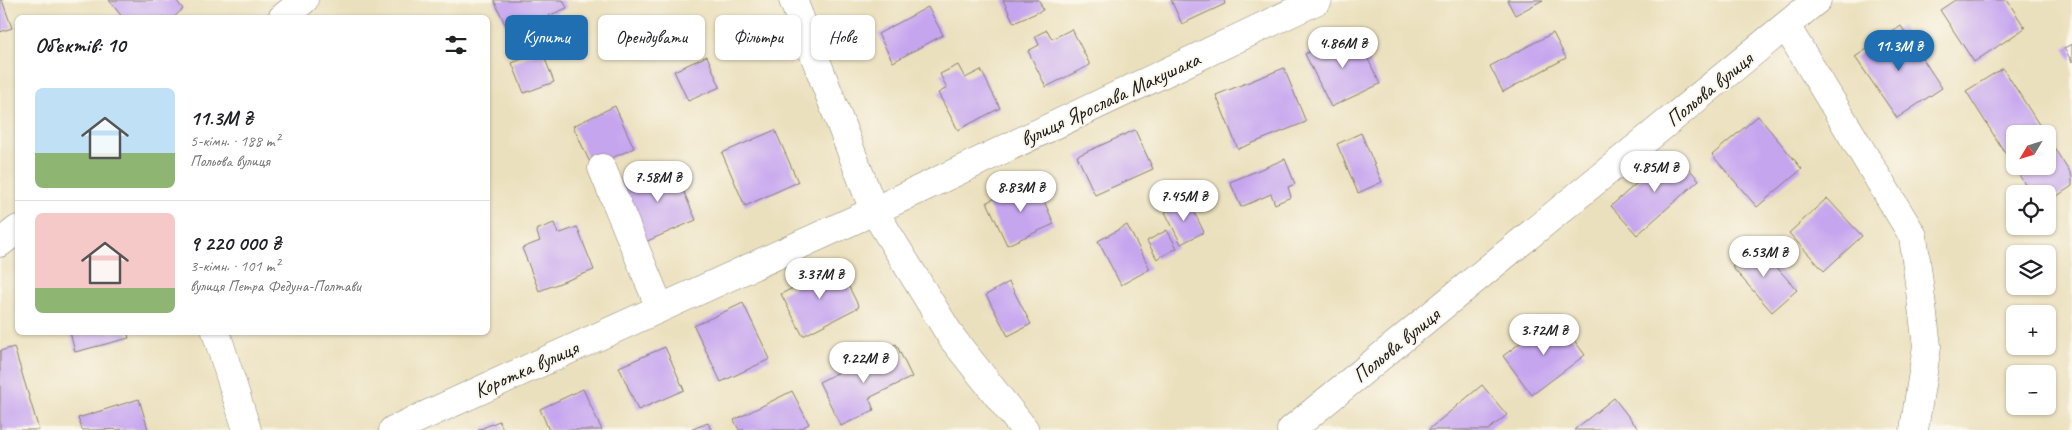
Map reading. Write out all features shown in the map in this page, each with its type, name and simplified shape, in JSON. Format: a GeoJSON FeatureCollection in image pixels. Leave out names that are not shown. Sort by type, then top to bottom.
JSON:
{"type":"FeatureCollection","features":[{"type":"Feature","properties":{"kind":"street"},"geometry":{"type":"LineString","coordinates":[[286,15],[304,0]]}},
{"type":"Feature","properties":{"kind":"street"},"geometry":{"type":"LineString","coordinates":[[793,0],[874,210],[952,338],[1025,430]]}},
{"type":"Feature","properties":{"kind":"street","name":"вулиця Ярослава Макушака"},"geometry":{"type":"LineString","coordinates":[[874,210],[1318,0]]}},
{"type":"Feature","properties":{"kind":"street","name":"Польова вулиця"},"geometry":{"type":"LineString","coordinates":[[1291,430],[1817,0]]}},
{"type":"Feature","properties":{"kind":"street"},"geometry":{"type":"LineString","coordinates":[[1786,26],[1913,236],[1927,346],[1914,430]]}},
{"type":"Feature","properties":{"kind":"street"},"geometry":{"type":"LineString","coordinates":[[602,168],[660,308]]}},
{"type":"Feature","properties":{"kind":"street","name":"Коротка вулиця"},"geometry":{"type":"LineString","coordinates":[[393,430],[874,210]]}},
{"type":"Feature","properties":{"kind":"street"},"geometry":{"type":"LineString","coordinates":[[0,243],[15,231]]}},
{"type":"Feature","properties":{"kind":"street"},"geometry":{"type":"LineString","coordinates":[[217,335],[247,430]]}},
{"type":"Feature","properties":{"kind":"building"},"geometry":{"type":"Polygon","coordinates":[[[0,0],[2,0],[12,28],[0,32],[0,0]]]}},
{"type":"Feature","properties":{"kind":"building"},"geometry":{"type":"Polygon","coordinates":[[[109,0],[176,0],[183,9],[176,15],[121,15],[109,0]]]}},
{"type":"Feature","properties":{"kind":"building"},"geometry":{"type":"Polygon","coordinates":[[[494,0],[563,0],[567,8],[550,15],[505,15],[505,24],[494,0]]]}},
{"type":"Feature","properties":{"kind":"building"},"geometry":{"type":"Polygon","coordinates":[[[1003,0],[1039,0],[1043,10],[1014,23],[1003,0]]]}},
{"type":"Feature","properties":{"kind":"building"},"geometry":{"type":"Polygon","coordinates":[[[1171,0],[1224,0],[1225,4],[1182,24],[1171,0]]]}},
{"type":"Feature","properties":{"kind":"building"},"geometry":{"type":"Polygon","coordinates":[[[1507,0],[1543,0],[1515,15],[1507,0]]]}},
{"type":"Feature","properties":{"kind":"building"},"geometry":{"type":"Polygon","coordinates":[[[1955,0],[2007,0],[2025,28],[1974,62],[1940,10],[1955,0]]]}},
{"type":"Feature","properties":{"kind":"building"},"geometry":{"type":"Polygon","coordinates":[[[928,7],[943,35],[893,62],[878,34],[928,7]]]}},
{"type":"Feature","properties":{"kind":"building"},"geometry":{"type":"Polygon","coordinates":[[[1901,26],[1942,88],[1897,118],[1855,57],[1901,26]]]}},
{"type":"Feature","properties":{"kind":"building"},"geometry":{"type":"Polygon","coordinates":[[[1072,29],[1090,65],[1046,87],[1028,51],[1039,45],[1035,36],[1047,30],[1052,39],[1072,29]]]}},
{"type":"Feature","properties":{"kind":"building"},"geometry":{"type":"Polygon","coordinates":[[[1354,30],[1380,84],[1331,107],[1305,54],[1354,30]]]}},
{"type":"Feature","properties":{"kind":"building"},"geometry":{"type":"Polygon","coordinates":[[[1553,33],[1566,58],[1503,92],[1490,66],[1553,33]]]}},
{"type":"Feature","properties":{"kind":"building"},"geometry":{"type":"Polygon","coordinates":[[[2072,44],[2072,62],[2064,48],[2072,44]]]}},
{"type":"Feature","properties":{"kind":"building"},"geometry":{"type":"Polygon","coordinates":[[[707,56],[720,87],[688,101],[674,71],[698,60],[705,60],[707,56]]]}},
{"type":"Feature","properties":{"kind":"building"},"geometry":{"type":"Polygon","coordinates":[[[520,60],[545,60],[554,82],[524,93],[512,63],[520,60]]]}},
{"type":"Feature","properties":{"kind":"building"},"geometry":{"type":"Polygon","coordinates":[[[958,65],[965,78],[981,70],[1000,108],[958,130],[938,93],[947,88],[940,74],[958,65]]]}},
{"type":"Feature","properties":{"kind":"building"},"geometry":{"type":"Polygon","coordinates":[[[1284,68],[1306,122],[1238,149],[1216,95],[1284,68]]]}},
{"type":"Feature","properties":{"kind":"building"},"geometry":{"type":"Polygon","coordinates":[[[2003,68],[2039,125],[2006,125],[2006,154],[1966,91],[2003,68]]]}},
{"type":"Feature","properties":{"kind":"building"},"geometry":{"type":"Polygon","coordinates":[[[615,106],[634,148],[592,167],[573,126],[615,106]]]}},
{"type":"Feature","properties":{"kind":"building"},"geometry":{"type":"Polygon","coordinates":[[[1758,116],[1802,169],[1757,207],[1712,155],[1758,116]]]}},
{"type":"Feature","properties":{"kind":"building"},"geometry":{"type":"Polygon","coordinates":[[[775,130],[798,182],[745,206],[722,153],[775,130]]]}},
{"type":"Feature","properties":{"kind":"building"},"geometry":{"type":"Polygon","coordinates":[[[1135,130],[1153,169],[1095,195],[1077,156],[1135,130]]]}},
{"type":"Feature","properties":{"kind":"building"},"geometry":{"type":"Polygon","coordinates":[[[1361,133],[1382,182],[1358,193],[1337,144],[1361,133]]]}},
{"type":"Feature","properties":{"kind":"building"},"geometry":{"type":"Polygon","coordinates":[[[1673,151],[1699,180],[1637,235],[1611,206],[1673,151]]]}},
{"type":"Feature","properties":{"kind":"building"},"geometry":{"type":"Polygon","coordinates":[[[2056,151],[2072,176],[2072,186],[2056,197],[2056,185],[2025,185],[2019,175],[2056,175],[2056,151]]]}},
{"type":"Feature","properties":{"kind":"building"},"geometry":{"type":"Polygon","coordinates":[[[1285,159],[1295,184],[1288,187],[1291,197],[1275,204],[1271,194],[1241,207],[1230,182],[1285,159]]]}},
{"type":"Feature","properties":{"kind":"building"},"geometry":{"type":"Polygon","coordinates":[[[671,163],[696,220],[645,242],[621,185],[671,163]]]}},
{"type":"Feature","properties":{"kind":"building"},"geometry":{"type":"Polygon","coordinates":[[[1035,180],[1054,224],[1007,245],[987,202],[1035,180]]]}},
{"type":"Feature","properties":{"kind":"building"},"geometry":{"type":"Polygon","coordinates":[[[1827,198],[1862,236],[1824,271],[1789,233],[1827,198]]]}},
{"type":"Feature","properties":{"kind":"building"},"geometry":{"type":"Polygon","coordinates":[[[1188,200],[1204,232],[1181,244],[1165,212],[1188,200]]]}},
{"type":"Feature","properties":{"kind":"building"},"geometry":{"type":"Polygon","coordinates":[[[554,223],[558,234],[577,227],[594,270],[539,291],[522,248],[540,241],[536,230],[554,223]]]}},
{"type":"Feature","properties":{"kind":"building"},"geometry":{"type":"Polygon","coordinates":[[[1127,225],[1150,269],[1121,285],[1098,241],[1127,225]]]}},
{"type":"Feature","properties":{"kind":"building"},"geometry":{"type":"Polygon","coordinates":[[[1167,230],[1177,248],[1157,259],[1147,241],[1167,230]]]}},
{"type":"Feature","properties":{"kind":"building"},"geometry":{"type":"Polygon","coordinates":[[[1757,245],[1797,290],[1772,312],[1732,267],[1757,245]]]}},
{"type":"Feature","properties":{"kind":"building"},"geometry":{"type":"Polygon","coordinates":[[[838,265],[859,307],[803,336],[781,294],[838,265]]]}},
{"type":"Feature","properties":{"kind":"building"},"geometry":{"type":"Polygon","coordinates":[[[1009,282],[1031,324],[1008,336],[986,295],[1009,282]]]}},
{"type":"Feature","properties":{"kind":"building"},"geometry":{"type":"Polygon","coordinates":[[[743,303],[770,359],[721,382],[694,326],[743,303]]]}},
{"type":"Feature","properties":{"kind":"building"},"geometry":{"type":"Polygon","coordinates":[[[1556,316],[1585,355],[1532,395],[1503,356],[1556,316]]]}},
{"type":"Feature","properties":{"kind":"building"},"geometry":{"type":"Polygon","coordinates":[[[71,335],[128,335],[129,338],[75,352],[71,335]]]}},
{"type":"Feature","properties":{"kind":"building"},"geometry":{"type":"Polygon","coordinates":[[[896,344],[912,377],[869,398],[874,410],[841,426],[819,382],[896,344]]]}},
{"type":"Feature","properties":{"kind":"building"},"geometry":{"type":"Polygon","coordinates":[[[14,347],[39,430],[0,430],[0,351],[14,347]]]}},
{"type":"Feature","properties":{"kind":"building"},"geometry":{"type":"Polygon","coordinates":[[[665,347],[684,390],[638,410],[619,367],[665,347]]]}},
{"type":"Feature","properties":{"kind":"building"},"geometry":{"type":"Polygon","coordinates":[[[1482,385],[1507,415],[1488,430],[1428,430],[1482,385]]]}},
{"type":"Feature","properties":{"kind":"building"},"geometry":{"type":"Polygon","coordinates":[[[583,389],[602,430],[549,430],[540,409],[583,389]]]}},
{"type":"Feature","properties":{"kind":"building"},"geometry":{"type":"Polygon","coordinates":[[[792,391],[809,424],[798,430],[739,430],[734,420],[792,391]]]}},
{"type":"Feature","properties":{"kind":"building"},"geometry":{"type":"Polygon","coordinates":[[[1614,398],[1639,430],[1574,430],[1614,398]]]}},
{"type":"Feature","properties":{"kind":"building"},"geometry":{"type":"Polygon","coordinates":[[[139,399],[148,429],[82,430],[78,418],[139,399]]]}},
{"type":"Feature","properties":{"kind":"building"},"geometry":{"type":"Polygon","coordinates":[[[499,421],[504,430],[478,430],[499,421]]]}},
{"type":"Feature","properties":{"kind":"building"},"geometry":{"type":"Polygon","coordinates":[[[708,423],[711,430],[690,430],[708,423]]]}}]}
